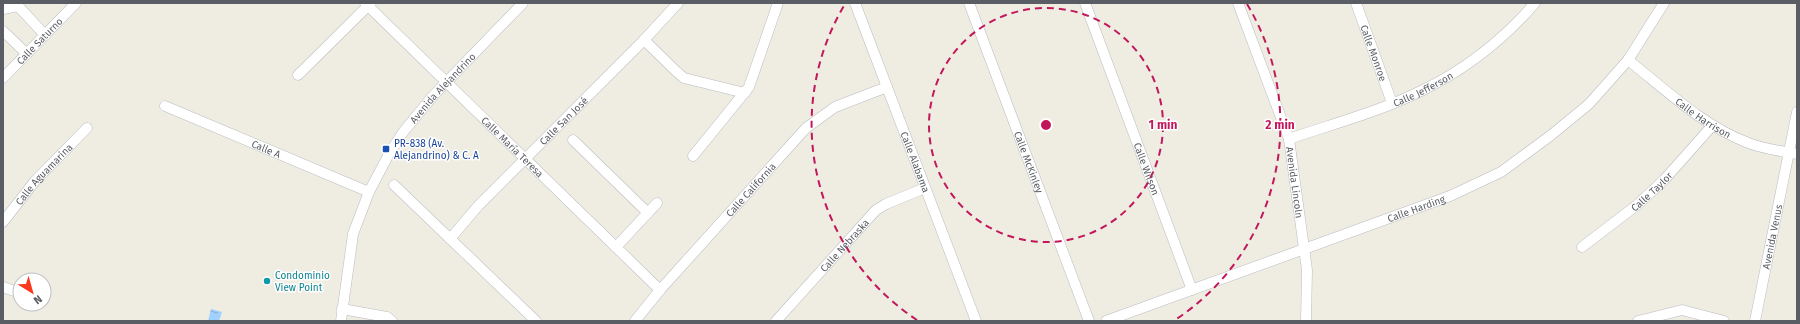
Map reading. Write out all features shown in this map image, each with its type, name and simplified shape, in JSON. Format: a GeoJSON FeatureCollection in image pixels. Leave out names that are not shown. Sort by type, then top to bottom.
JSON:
{"type":"FeatureCollection","features":[{"type":"Feature","properties":{"kind":"street","name":"Calle Saturno"},"geometry":{"type":"LineString","coordinates":[[3,78],[76,3]]}},
{"type":"Feature","properties":{"kind":"street","name":"Avenida Alejandrino"},"geometry":{"type":"LineString","coordinates":[[341,321],[353,234],[369,192],[390,152],[404,131],[447,82],[524,3]]}},
{"type":"Feature","properties":{"kind":"street","name":"Calle San José"},"geometry":{"type":"LineString","coordinates":[[450,239],[478,206],[526,160],[644,40],[678,3]]}},
{"type":"Feature","properties":{"kind":"street"},"geometry":{"type":"LineString","coordinates":[[693,156],[749,87],[778,3]]}},
{"type":"Feature","properties":{"kind":"street","name":"Calle Alabama"},"geometry":{"type":"LineString","coordinates":[[855,3],[976,321]]}},
{"type":"Feature","properties":{"kind":"street","name":"Calle McKinley"},"geometry":{"type":"LineString","coordinates":[[969,3],[1089,321]]}},
{"type":"Feature","properties":{"kind":"street","name":"Calle Wilson"},"geometry":{"type":"LineString","coordinates":[[1085,3],[1192,290]]}},
{"type":"Feature","properties":{"kind":"street","name":"Avenida Lincoln"},"geometry":{"type":"LineString","coordinates":[[1238,3],[1289,139],[1305,250],[1308,291],[1306,321]]}},
{"type":"Feature","properties":{"kind":"street","name":"Calle Monroe"},"geometry":{"type":"LineString","coordinates":[[1356,3],[1392,104]]}},
{"type":"Feature","properties":{"kind":"street","name":"Calle Jefferson"},"geometry":{"type":"LineString","coordinates":[[1289,139],[1392,104],[1422,91],[1473,61],[1494,45],[1535,3]]}},
{"type":"Feature","properties":{"kind":"street","name":"Calle Harding"},"geometry":{"type":"LineString","coordinates":[[1106,321],[1305,250],[1450,196],[1501,172],[1550,136],[1589,104],[1628,60],[1664,3]]}},
{"type":"Feature","properties":{"kind":"street"},"geometry":{"type":"LineString","coordinates":[[298,75],[368,4]]}},
{"type":"Feature","properties":{"kind":"street","name":"Calle María Teresa"},"geometry":{"type":"LineString","coordinates":[[368,4],[660,290]]}},
{"type":"Feature","properties":{"kind":"street"},"geometry":{"type":"LineString","coordinates":[[3,9],[18,6],[45,35]]}},
{"type":"Feature","properties":{"kind":"street"},"geometry":{"type":"LineString","coordinates":[[3,31],[27,54]]}},
{"type":"Feature","properties":{"kind":"street"},"geometry":{"type":"LineString","coordinates":[[644,40],[684,78],[745,93]]}},
{"type":"Feature","properties":{"kind":"street","name":"Calle Harrison"},"geometry":{"type":"LineString","coordinates":[[1628,60],[1712,126],[1748,143],[1793,153]]}},
{"type":"Feature","properties":{"kind":"street","name":"Calle California"},"geometry":{"type":"LineString","coordinates":[[635,321],[660,290],[806,128],[835,107],[887,87]]}},
{"type":"Feature","properties":{"kind":"street","name":"Calle A"},"geometry":{"type":"LineString","coordinates":[[165,106],[369,192]]}},
{"type":"Feature","properties":{"kind":"street","name":"Avenida Venus"},"geometry":{"type":"LineString","coordinates":[[1755,321],[1793,153],[1797,112]]}},
{"type":"Feature","properties":{"kind":"street","name":"Calle Taylor"},"geometry":{"type":"LineString","coordinates":[[1582,247],[1648,195],[1664,180],[1712,126]]}},
{"type":"Feature","properties":{"kind":"street","name":"Calle Aguamarina"},"geometry":{"type":"LineString","coordinates":[[3,222],[35,181],[87,128]]}},
{"type":"Feature","properties":{"kind":"street"},"geometry":{"type":"LineString","coordinates":[[573,140],[648,213]]}},
{"type":"Feature","properties":{"kind":"street"},"geometry":{"type":"LineString","coordinates":[[394,185],[536,321]]}},
{"type":"Feature","properties":{"kind":"street","name":"Calle Nebraska"},"geometry":{"type":"LineString","coordinates":[[776,321],[876,210],[886,204],[925,188]]}},
{"type":"Feature","properties":{"kind":"street"},"geometry":{"type":"LineString","coordinates":[[616,247],[657,203]]}},
{"type":"Feature","properties":{"kind":"street"},"geometry":{"type":"LineString","coordinates":[[342,309],[388,317],[392,321]]}},
{"type":"Feature","properties":{"kind":"street"},"geometry":{"type":"LineString","coordinates":[[1638,321],[1682,310],[1724,321]]}},
{"type":"Feature","properties":{"kind":"water"},"geometry":{"type":"Polygon","coordinates":[[[211,309],[222,312],[219,321],[208,321],[211,309]]]}},
{"type":"Feature","properties":{"kind":"place","name":"PR-838 (Av. Alejandrino) & C. A"},"geometry":{"type":"Point","coordinates":[386,149]}},
{"type":"Feature","properties":{"kind":"place","name":"Condominio View Point"},"geometry":{"type":"Point","coordinates":[267,281]}}]}
